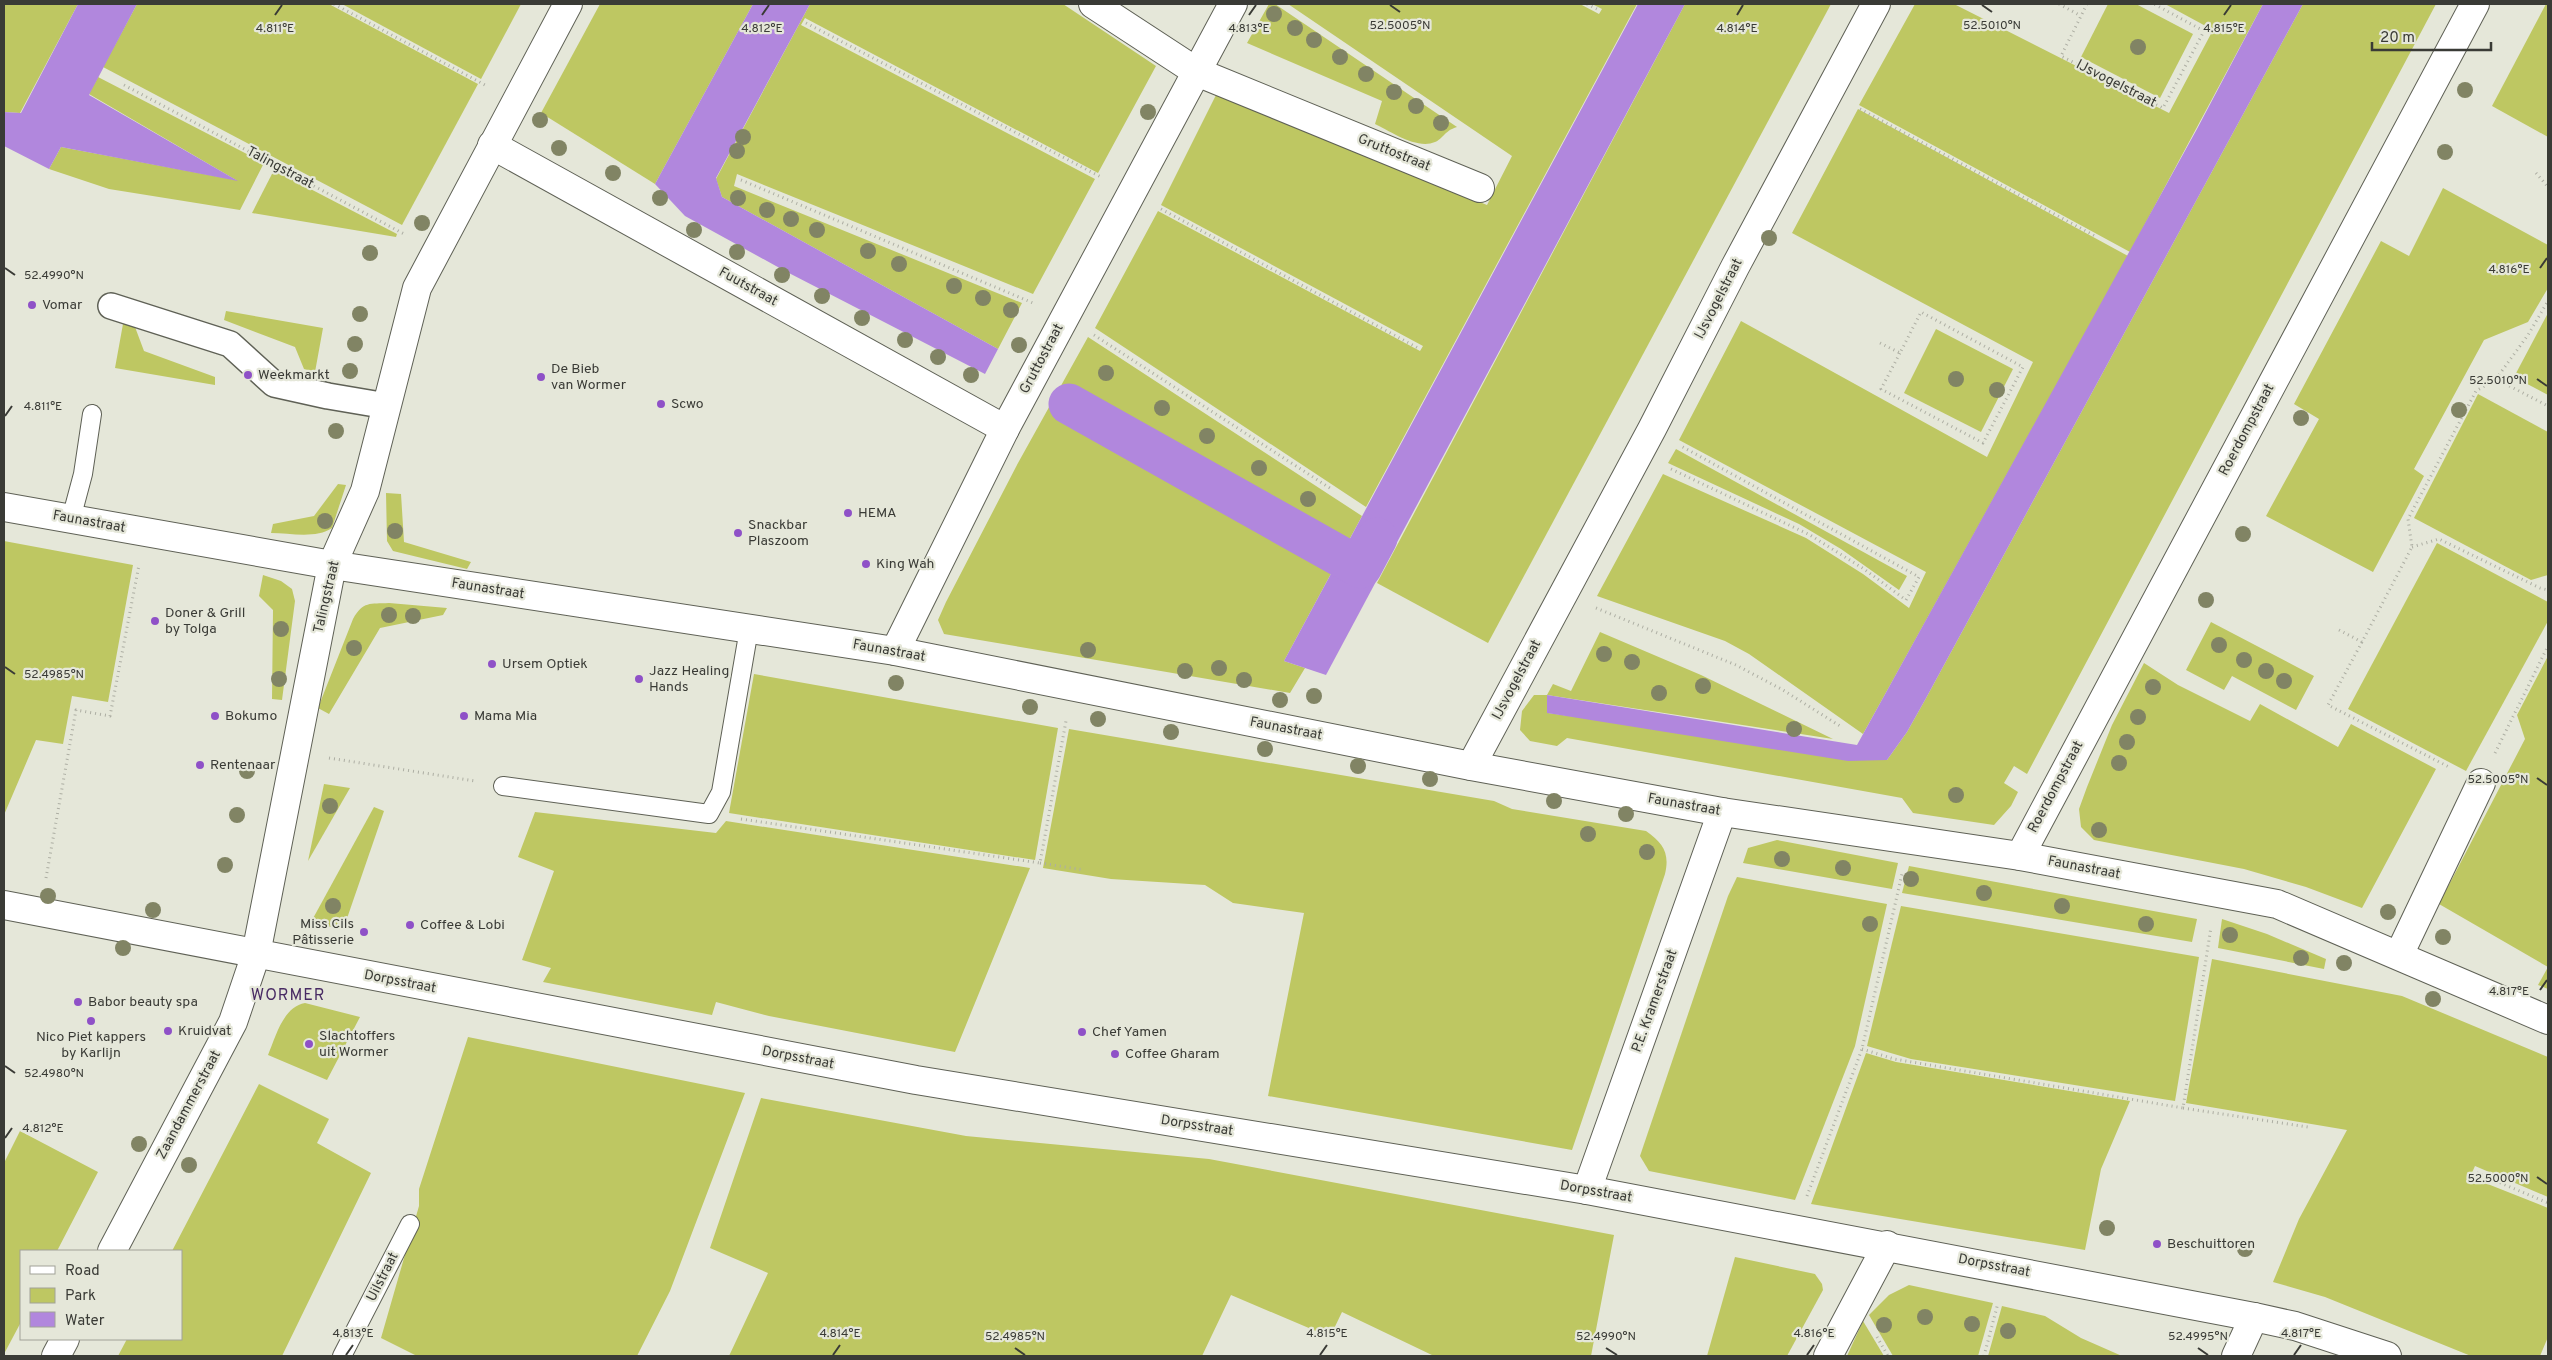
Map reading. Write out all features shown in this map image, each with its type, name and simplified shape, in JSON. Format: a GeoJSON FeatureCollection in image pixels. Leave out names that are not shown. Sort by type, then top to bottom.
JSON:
{"type":"FeatureCollection","features":[{"type":"Feature","properties":{"kind":"street","name":"Talingstraat"},"geometry":{"type":"LineString","coordinates":[[256,954],[332,565],[365,491],[417,288],[568,4]]}},
{"type":"Feature","properties":{"kind":"street","name":"Gruttostraat"},"geometry":{"type":"LineString","coordinates":[[1093,4],[1197,72],[1480,188]]}},
{"type":"Feature","properties":{"kind":"street","name":"Gruttostraat"},"geometry":{"type":"LineString","coordinates":[[895,651],[1005,429],[1233,4]]}},
{"type":"Feature","properties":{"kind":"street","name":"IJsvogelstraat"},"geometry":{"type":"LineString","coordinates":[[1471,766],[1639,455],[1828,92],[1876,4]]}},
{"type":"Feature","properties":{"kind":"street","name":"Roerdompstraat"},"geometry":{"type":"LineString","coordinates":[[2020,856],[2475,4]]}},
{"type":"Feature","properties":{"kind":"street","name":"Fuutstraat"},"geometry":{"type":"LineString","coordinates":[[492,145],[1005,429]]}},
{"type":"Feature","properties":{"kind":"street"},"geometry":{"type":"LineString","coordinates":[[111,306],[230,344],[274,384],[387,406]]}},
{"type":"Feature","properties":{"kind":"street","name":"Faunastraat"},"geometry":{"type":"LineString","coordinates":[[4,507],[332,565],[895,651],[1471,766],[1722,812],[2020,856],[2278,904],[2548,1020]]}},
{"type":"Feature","properties":{"kind":"street"},"geometry":{"type":"LineString","coordinates":[[2399,955],[2481,783]]}},
{"type":"Feature","properties":{"kind":"street","name":"P.E. Kramerstraat"},"geometry":{"type":"LineString","coordinates":[[1587,1190],[1722,812]]}},
{"type":"Feature","properties":{"kind":"street","name":"Dorpsstraat"},"geometry":{"type":"LineString","coordinates":[[4,905],[916,1080],[1587,1190],[1887,1245],[2295,1326],[2387,1356]]}},
{"type":"Feature","properties":{"kind":"street","name":"Zaandammerstraat"},"geometry":{"type":"LineString","coordinates":[[113,1250],[233,1022],[256,954]]}},
{"type":"Feature","properties":{"kind":"street"},"geometry":{"type":"LineString","coordinates":[[1828,1356],[1887,1245]]}},
{"type":"Feature","properties":{"kind":"street"},"geometry":{"type":"LineString","coordinates":[[2236,1356],[2254,1317]]}},
{"type":"Feature","properties":{"kind":"street"},"geometry":{"type":"LineString","coordinates":[[56,1356],[64,1340]]}},
{"type":"Feature","properties":{"kind":"lane"},"geometry":{"type":"LineString","coordinates":[[71,519],[83,474],[92,414]]}},
{"type":"Feature","properties":{"kind":"lane"},"geometry":{"type":"LineString","coordinates":[[503,786],[709,814],[721,792],[749,628]]}},
{"type":"Feature","properties":{"kind":"lane","name":"Uilstraat"},"geometry":{"type":"LineString","coordinates":[[342,1356],[410,1224]]}},
{"type":"Feature","properties":{"kind":"path"},"geometry":{"type":"LineString","coordinates":[[334,4],[515,101]]}},
{"type":"Feature","properties":{"kind":"path"},"geometry":{"type":"LineString","coordinates":[[1587,4],[1597,9]]}},
{"type":"Feature","properties":{"kind":"path"},"geometry":{"type":"LineString","coordinates":[[2059,4],[2081,16]]}},
{"type":"Feature","properties":{"kind":"path","name":"IJsvogelstraat"},"geometry":{"type":"LineString","coordinates":[[2087,4],[2061,56],[2163,108],[2204,30],[2154,4]]}},
{"type":"Feature","properties":{"kind":"path","name":"Talingstraat"},"geometry":{"type":"LineString","coordinates":[[124,85],[436,251]]}},
{"type":"Feature","properties":{"kind":"path"},"geometry":{"type":"LineString","coordinates":[[1828,92],[2095,236]]}},
{"type":"Feature","properties":{"kind":"path"},"geometry":{"type":"LineString","coordinates":[[2536,173],[2548,187]]}},
{"type":"Feature","properties":{"kind":"path"},"geometry":{"type":"LineString","coordinates":[[2548,301],[2528,336],[2496,379],[2476,391],[2408,519],[2412,546],[2328,705],[2481,783],[2548,646]]}},
{"type":"Feature","properties":{"kind":"path"},"geometry":{"type":"LineString","coordinates":[[1921,312],[2023,367],[1983,443],[1881,389],[1900,353],[1921,312]]}},
{"type":"Feature","properties":{"kind":"path"},"geometry":{"type":"LineString","coordinates":[[1880,343],[1900,353]]}},
{"type":"Feature","properties":{"kind":"path"},"geometry":{"type":"LineString","coordinates":[[2496,379],[2548,406]]}},
{"type":"Feature","properties":{"kind":"path"},"geometry":{"type":"LineString","coordinates":[[1639,455],[1810,535],[1864,569],[1906,600],[1919,576],[1652,430]]}},
{"type":"Feature","properties":{"kind":"path"},"geometry":{"type":"LineString","coordinates":[[39,912],[76,710],[110,716],[145,532]]}},
{"type":"Feature","properties":{"kind":"path"},"geometry":{"type":"LineString","coordinates":[[2412,546],[2439,539],[2540,588],[2548,590]]}},
{"type":"Feature","properties":{"kind":"path"},"geometry":{"type":"LineString","coordinates":[[1563,595],[1736,665],[1840,726]]}},
{"type":"Feature","properties":{"kind":"path"},"geometry":{"type":"LineString","coordinates":[[2339,630],[2362,642]]}},
{"type":"Feature","properties":{"kind":"path"},"geometry":{"type":"LineString","coordinates":[[1040,862],[1072,686]]}},
{"type":"Feature","properties":{"kind":"path"},"geometry":{"type":"LineString","coordinates":[[295,753],[503,786]]}},
{"type":"Feature","properties":{"kind":"path"},"geometry":{"type":"LineString","coordinates":[[709,814],[1084,870]]}},
{"type":"Feature","properties":{"kind":"path"},"geometry":{"type":"LineString","coordinates":[[1801,1230],[1806,1198],[1862,1049],[1910,839]]}},
{"type":"Feature","properties":{"kind":"path"},"geometry":{"type":"LineString","coordinates":[[2183,1108],[2216,893]]}},
{"type":"Feature","properties":{"kind":"path"},"geometry":{"type":"LineString","coordinates":[[1862,1049],[1894,1059],[2183,1108],[2308,1127]]}},
{"type":"Feature","properties":{"kind":"path"},"geometry":{"type":"LineString","coordinates":[[2477,1173],[2548,1203]]}},
{"type":"Feature","properties":{"kind":"path"},"geometry":{"type":"LineString","coordinates":[[1984,1356],[2006,1268]]}},
{"type":"Feature","properties":{"kind":"green space"},"geometry":{"type":"Polygon","coordinates":[[[4,4],[78,4],[20,113],[4,112],[4,4]]]}},
{"type":"Feature","properties":{"kind":"green space"},"geometry":{"type":"Polygon","coordinates":[[[137,4],[329,4],[478,84],[402,225],[103,67],[137,4]]]}},
{"type":"Feature","properties":{"kind":"green space"},"geometry":{"type":"Polygon","coordinates":[[[342,4],[521,4],[481,79],[342,4]]]}},
{"type":"Feature","properties":{"kind":"green space"},"geometry":{"type":"Polygon","coordinates":[[[600,4],[753,4],[655,184],[541,113],[600,4]]]}},
{"type":"Feature","properties":{"kind":"green space"},"geometry":{"type":"Polygon","coordinates":[[[810,4],[1063,4],[1156,66],[1098,173],[805,18],[801,25],[1095,179],[1033,294],[737,174],[734,186],[1022,303],[998,349],[722,197],[716,179],[810,4]]]}},
{"type":"Feature","properties":{"kind":"green space"},"geometry":{"type":"Polygon","coordinates":[[[1269,4],[1275,4],[1457,127],[1449,131],[1438,141],[1428,144],[1420,144],[1404,139],[1375,124],[1382,101],[1247,43],[1269,4]]]}},
{"type":"Feature","properties":{"kind":"green space"},"geometry":{"type":"Polygon","coordinates":[[[1288,4],[1580,4],[1599,14],[1602,9],[1592,4],[1637,4],[1366,507],[1095,328],[1158,211],[1420,351],[1423,346],[1161,205],[1216,95],[1487,205],[1512,156],[1288,4]]]}},
{"type":"Feature","properties":{"kind":"green space"},"geometry":{"type":"Polygon","coordinates":[[[1685,4],[1831,4],[1488,643],[1377,583],[1685,4]]]}},
{"type":"Feature","properties":{"kind":"green space"},"geometry":{"type":"Polygon","coordinates":[[[1915,4],[1954,4],[2169,113],[2213,30],[2165,4],[2263,4],[2130,252],[1859,105],[1915,4]]]}},
{"type":"Feature","properties":{"kind":"green space"},"geometry":{"type":"Polygon","coordinates":[[[2108,4],[2136,4],[2193,34],[2160,98],[2081,57],[2108,4]]]}},
{"type":"Feature","properties":{"kind":"green space"},"geometry":{"type":"Polygon","coordinates":[[[2303,4],[2436,4],[2027,774],[2014,766],[2004,783],[2018,792],[2011,806],[1994,825],[1913,813],[1902,798],[1567,738],[1557,746],[1530,741],[1520,730],[1522,711],[1534,695],[1547,695],[1548,713],[1887,760],[1907,732],[1925,700],[2303,4]]]}},
{"type":"Feature","properties":{"kind":"green space"},"geometry":{"type":"Polygon","coordinates":[[[2546,4],[2548,4],[2548,137],[2492,106],[2546,4]]]}},
{"type":"Feature","properties":{"kind":"green space"},"geometry":{"type":"Polygon","coordinates":[[[98,77],[264,163],[240,210],[109,189],[49,169],[61,147],[236,180],[89,94],[98,77]]]}},
{"type":"Feature","properties":{"kind":"green space"},"geometry":{"type":"Polygon","coordinates":[[[1858,109],[2128,256],[1863,734],[1749,654],[1725,641],[1597,596],[1663,474],[1806,538],[1863,574],[1909,608],[1926,572],[1679,440],[1741,321],[1987,457],[2033,362],[1792,233],[1858,109]]]}},
{"type":"Feature","properties":{"kind":"green space"},"geometry":{"type":"Polygon","coordinates":[[[274,170],[397,234],[396,237],[252,213],[274,170]]]}},
{"type":"Feature","properties":{"kind":"green space"},"geometry":{"type":"Polygon","coordinates":[[[2443,188],[2548,245],[2548,288],[2528,322],[2484,340],[2414,469],[2424,476],[2373,572],[2266,516],[2319,419],[2294,404],[2381,241],[2409,256],[2443,188]]]}},
{"type":"Feature","properties":{"kind":"green space"},"geometry":{"type":"Polygon","coordinates":[[[226,311],[323,328],[315,372],[304,369],[295,347],[224,320],[226,311]]]}},
{"type":"Feature","properties":{"kind":"green space"},"geometry":{"type":"Polygon","coordinates":[[[2548,313],[2548,395],[2514,377],[2548,313]]]}},
{"type":"Feature","properties":{"kind":"green space"},"geometry":{"type":"Polygon","coordinates":[[[123,324],[135,327],[144,351],[215,377],[215,385],[115,368],[123,324]]]}},
{"type":"Feature","properties":{"kind":"green space"},"geometry":{"type":"Polygon","coordinates":[[[1936,329],[2013,369],[1981,432],[1904,393],[1936,329]]]}},
{"type":"Feature","properties":{"kind":"green space"},"geometry":{"type":"Polygon","coordinates":[[[1088,337],[1362,516],[1284,661],[1305,668],[1290,693],[944,634],[938,620],[946,602],[1018,463],[1088,337]]]}},
{"type":"Feature","properties":{"kind":"green space"},"geometry":{"type":"Polygon","coordinates":[[[2478,394],[2548,432],[2548,575],[2531,580],[2414,518],[2478,394]]]}},
{"type":"Feature","properties":{"kind":"green space"},"geometry":{"type":"Polygon","coordinates":[[[1676,449],[1907,576],[1899,590],[1841,549],[1799,524],[1668,463],[1676,449]]]}},
{"type":"Feature","properties":{"kind":"green space"},"geometry":{"type":"Polygon","coordinates":[[[338,484],[346,485],[332,528],[318,533],[303,535],[271,533],[273,524],[314,516],[338,484]]]}},
{"type":"Feature","properties":{"kind":"green space"},"geometry":{"type":"Polygon","coordinates":[[[386,493],[401,494],[404,542],[471,562],[467,569],[393,551],[387,541],[386,493]]]}},
{"type":"Feature","properties":{"kind":"green space"},"geometry":{"type":"Polygon","coordinates":[[[4,541],[133,565],[108,702],[72,696],[63,744],[36,740],[4,815],[4,541]]]}},
{"type":"Feature","properties":{"kind":"green space"},"geometry":{"type":"Polygon","coordinates":[[[2437,543],[2548,602],[2548,621],[2466,771],[2348,709],[2437,543]]]}},
{"type":"Feature","properties":{"kind":"green space"},"geometry":{"type":"Polygon","coordinates":[[[263,575],[281,581],[292,589],[295,601],[282,700],[272,699],[273,610],[259,596],[263,575]]]}},
{"type":"Feature","properties":{"kind":"green space"},"geometry":{"type":"Polygon","coordinates":[[[389,603],[447,608],[443,615],[380,628],[329,714],[318,708],[357,613],[364,606],[389,603]]]}},
{"type":"Feature","properties":{"kind":"green space"},"geometry":{"type":"Polygon","coordinates":[[[2211,622],[2314,676],[2296,710],[2232,676],[2224,690],[2186,670],[2211,622]]]}},
{"type":"Feature","properties":{"kind":"green space"},"geometry":{"type":"Polygon","coordinates":[[[1600,632],[1701,675],[1833,739],[1547,695],[1553,684],[1571,691],[1600,632]]]}},
{"type":"Feature","properties":{"kind":"green space"},"geometry":{"type":"Polygon","coordinates":[[[2548,656],[2548,967],[2439,904],[2525,739],[2517,715],[2548,656]]]}},
{"type":"Feature","properties":{"kind":"green space"},"geometry":{"type":"Polygon","coordinates":[[[2144,663],[2178,685],[2250,721],[2260,704],[2338,747],[2351,724],[2436,769],[2362,908],[2306,887],[2244,869],[2094,840],[2081,827],[2079,809],[2087,787],[2112,725],[2144,663]]]}},
{"type":"Feature","properties":{"kind":"green space"},"geometry":{"type":"Polygon","coordinates":[[[754,674],[1058,728],[1035,860],[729,813],[754,674]]]}},
{"type":"Feature","properties":{"kind":"green space"},"geometry":{"type":"Polygon","coordinates":[[[1069,729],[1494,801],[1512,809],[1646,831],[1652,835],[1661,844],[1666,854],[1665,874],[1572,1150],[1268,1096],[1304,913],[1233,903],[1205,885],[1111,879],[1043,868],[1069,729]]]}},
{"type":"Feature","properties":{"kind":"green space"},"geometry":{"type":"Polygon","coordinates":[[[324,784],[350,788],[308,861],[324,784]]]}},
{"type":"Feature","properties":{"kind":"green space"},"geometry":{"type":"Polygon","coordinates":[[[374,807],[384,811],[343,930],[311,922],[374,807]]]}},
{"type":"Feature","properties":{"kind":"green space"},"geometry":{"type":"Polygon","coordinates":[[[535,812],[716,833],[726,821],[1030,868],[955,1052],[769,1016],[716,1002],[712,1015],[543,982],[551,968],[522,960],[554,871],[518,857],[535,812]]]}},
{"type":"Feature","properties":{"kind":"green space"},"geometry":{"type":"Polygon","coordinates":[[[1777,840],[1898,863],[1892,889],[1743,863],[1748,848],[1777,840]]]}},
{"type":"Feature","properties":{"kind":"green space"},"geometry":{"type":"Polygon","coordinates":[[[1909,866],[2197,919],[2192,942],[1902,893],[1909,866]]]}},
{"type":"Feature","properties":{"kind":"green space"},"geometry":{"type":"Polygon","coordinates":[[[1737,877],[1887,904],[1855,1046],[1795,1200],[1649,1171],[1640,1156],[1728,896],[1737,877]]]}},
{"type":"Feature","properties":{"kind":"green space"},"geometry":{"type":"Polygon","coordinates":[[[1901,906],[2199,957],[2175,1101],[1911,1059],[1867,1046],[1901,906]]]}},
{"type":"Feature","properties":{"kind":"green space"},"geometry":{"type":"Polygon","coordinates":[[[2222,919],[2267,934],[2326,959],[2324,969],[2218,948],[2222,919]]]}},
{"type":"Feature","properties":{"kind":"green space"},"geometry":{"type":"Polygon","coordinates":[[[2212,959],[2402,996],[2548,1057],[2548,1197],[2475,1166],[2470,1177],[2548,1208],[2548,1337],[2540,1356],[2471,1356],[2325,1297],[2273,1282],[2299,1219],[2347,1130],[2186,1103],[2212,959]]]}},
{"type":"Feature","properties":{"kind":"green space"},"geometry":{"type":"Polygon","coordinates":[[[2548,967],[2548,989],[2538,985],[2548,967]]]}},
{"type":"Feature","properties":{"kind":"green space"},"geometry":{"type":"Polygon","coordinates":[[[305,1003],[360,1017],[327,1080],[268,1055],[281,1023],[291,1010],[305,1003]]]}},
{"type":"Feature","properties":{"kind":"green space"},"geometry":{"type":"Polygon","coordinates":[[[468,1037],[745,1093],[670,1291],[637,1356],[417,1356],[381,1338],[419,1206],[419,1189],[468,1037]]]}},
{"type":"Feature","properties":{"kind":"green space"},"geometry":{"type":"Polygon","coordinates":[[[1866,1053],[1896,1062],[2130,1101],[2101,1169],[2085,1250],[1811,1204],[1866,1053]]]}},
{"type":"Feature","properties":{"kind":"green space"},"geometry":{"type":"Polygon","coordinates":[[[259,1084],[329,1119],[317,1143],[371,1173],[282,1356],[118,1356],[126,1340],[182,1340],[182,1250],[173,1250],[259,1084]]]}},
{"type":"Feature","properties":{"kind":"green space"},"geometry":{"type":"Polygon","coordinates":[[[761,1098],[966,1136],[1209,1159],[1614,1235],[1591,1356],[1434,1356],[1342,1312],[1330,1337],[1231,1295],[1202,1356],[729,1356],[768,1273],[710,1248],[761,1098]]]}},
{"type":"Feature","properties":{"kind":"green space"},"geometry":{"type":"Polygon","coordinates":[[[20,1131],[98,1172],[58,1250],[20,1250],[20,1324],[4,1354],[4,1163],[20,1131]]]}},
{"type":"Feature","properties":{"kind":"green space"},"geometry":{"type":"Polygon","coordinates":[[[1735,1257],[1815,1274],[1822,1284],[1823,1290],[1787,1356],[1707,1356],[1735,1257]]]}},
{"type":"Feature","properties":{"kind":"green space"},"geometry":{"type":"Polygon","coordinates":[[[1909,1285],[1993,1303],[1978,1356],[1893,1356],[1869,1315],[1889,1295],[1909,1285]]]}},
{"type":"Feature","properties":{"kind":"green space"},"geometry":{"type":"Polygon","coordinates":[[[2002,1306],[2045,1316],[2081,1338],[2122,1356],[1988,1356],[2002,1306]]]}},
{"type":"Feature","properties":{"kind":"green space"},"geometry":{"type":"Polygon","coordinates":[[[1863,1321],[1884,1356],[1847,1356],[1863,1321]]]}},
{"type":"Feature","properties":{"kind":"water"},"geometry":{"type":"Polygon","coordinates":[[[78,4],[137,4],[89,95],[238,181],[61,147],[49,169],[4,146],[4,112],[21,113],[78,4]]]}},
{"type":"Feature","properties":{"kind":"water"},"geometry":{"type":"Polygon","coordinates":[[[753,4],[810,4],[716,178],[722,197],[998,349],[985,374],[785,271],[685,216],[655,184],[753,4]]]}},
{"type":"Feature","properties":{"kind":"water"},"geometry":{"type":"Polygon","coordinates":[[[1638,4],[1685,4],[1326,675],[1284,661],[1638,4]]]}},
{"type":"Feature","properties":{"kind":"water"},"geometry":{"type":"Polygon","coordinates":[[[2263,4],[2303,4],[1925,700],[1907,732],[1887,760],[1848,761],[1547,713],[1547,695],[1857,745],[2197,129],[2263,4]]]}},
{"type":"Feature","properties":{"kind":"waterway"},"geometry":{"type":"LineString","coordinates":[[1069,404],[1361,568],[1377,538]]}},
{"type":"Feature","properties":{"kind":"place","name":"Vomar"},"geometry":{"type":"Point","coordinates":[32,305]}},
{"type":"Feature","properties":{"kind":"place","name":"Weekmarkt"},"geometry":{"type":"Point","coordinates":[248,375]}},
{"type":"Feature","properties":{"kind":"place","name":"De Bieb van Wormer"},"geometry":{"type":"Point","coordinates":[541,377]}},
{"type":"Feature","properties":{"kind":"place","name":"Scwo"},"geometry":{"type":"Point","coordinates":[661,404]}},
{"type":"Feature","properties":{"kind":"place","name":"HEMA"},"geometry":{"type":"Point","coordinates":[848,513]}},
{"type":"Feature","properties":{"kind":"place","name":"Snackbar Plaszoom"},"geometry":{"type":"Point","coordinates":[738,533]}},
{"type":"Feature","properties":{"kind":"place","name":"King Wah"},"geometry":{"type":"Point","coordinates":[866,564]}},
{"type":"Feature","properties":{"kind":"place","name":"Doner & Grill by Tolga"},"geometry":{"type":"Point","coordinates":[155,621]}},
{"type":"Feature","properties":{"kind":"place","name":"Ursem Optiek"},"geometry":{"type":"Point","coordinates":[492,664]}},
{"type":"Feature","properties":{"kind":"place","name":"Jazz Healing Hands"},"geometry":{"type":"Point","coordinates":[639,679]}},
{"type":"Feature","properties":{"kind":"place","name":"Bokumo"},"geometry":{"type":"Point","coordinates":[215,716]}},
{"type":"Feature","properties":{"kind":"place","name":"Mama Mia"},"geometry":{"type":"Point","coordinates":[464,716]}},
{"type":"Feature","properties":{"kind":"place","name":"Rentenaar"},"geometry":{"type":"Point","coordinates":[200,765]}},
{"type":"Feature","properties":{"kind":"place","name":"Coffee & Lobi"},"geometry":{"type":"Point","coordinates":[410,925]}},
{"type":"Feature","properties":{"kind":"place","name":"Miss Cils Pâtisserie"},"geometry":{"type":"Point","coordinates":[364,932]}},
{"type":"Feature","properties":{"kind":"place","name":"Babor beauty spa"},"geometry":{"type":"Point","coordinates":[78,1002]}},
{"type":"Feature","properties":{"kind":"place","name":"Nico Piet kappers by Karlijn"},"geometry":{"type":"Point","coordinates":[91,1021]}},
{"type":"Feature","properties":{"kind":"place","name":"Kruidvat"},"geometry":{"type":"Point","coordinates":[168,1031]}},
{"type":"Feature","properties":{"kind":"place","name":"Chef Yamen"},"geometry":{"type":"Point","coordinates":[1082,1032]}},
{"type":"Feature","properties":{"kind":"place","name":"Slachtoffers uit Wormer"},"geometry":{"type":"Point","coordinates":[309,1044]}},
{"type":"Feature","properties":{"kind":"place","name":"Coffee Gharam"},"geometry":{"type":"Point","coordinates":[1115,1054]}},
{"type":"Feature","properties":{"kind":"place","name":"Beschuittoren"},"geometry":{"type":"Point","coordinates":[2157,1244]}},
{"type":"Feature","properties":{"kind":"district","name":"WORMER"},"geometry":{"type":"Point","coordinates":[288,996]}}]}
